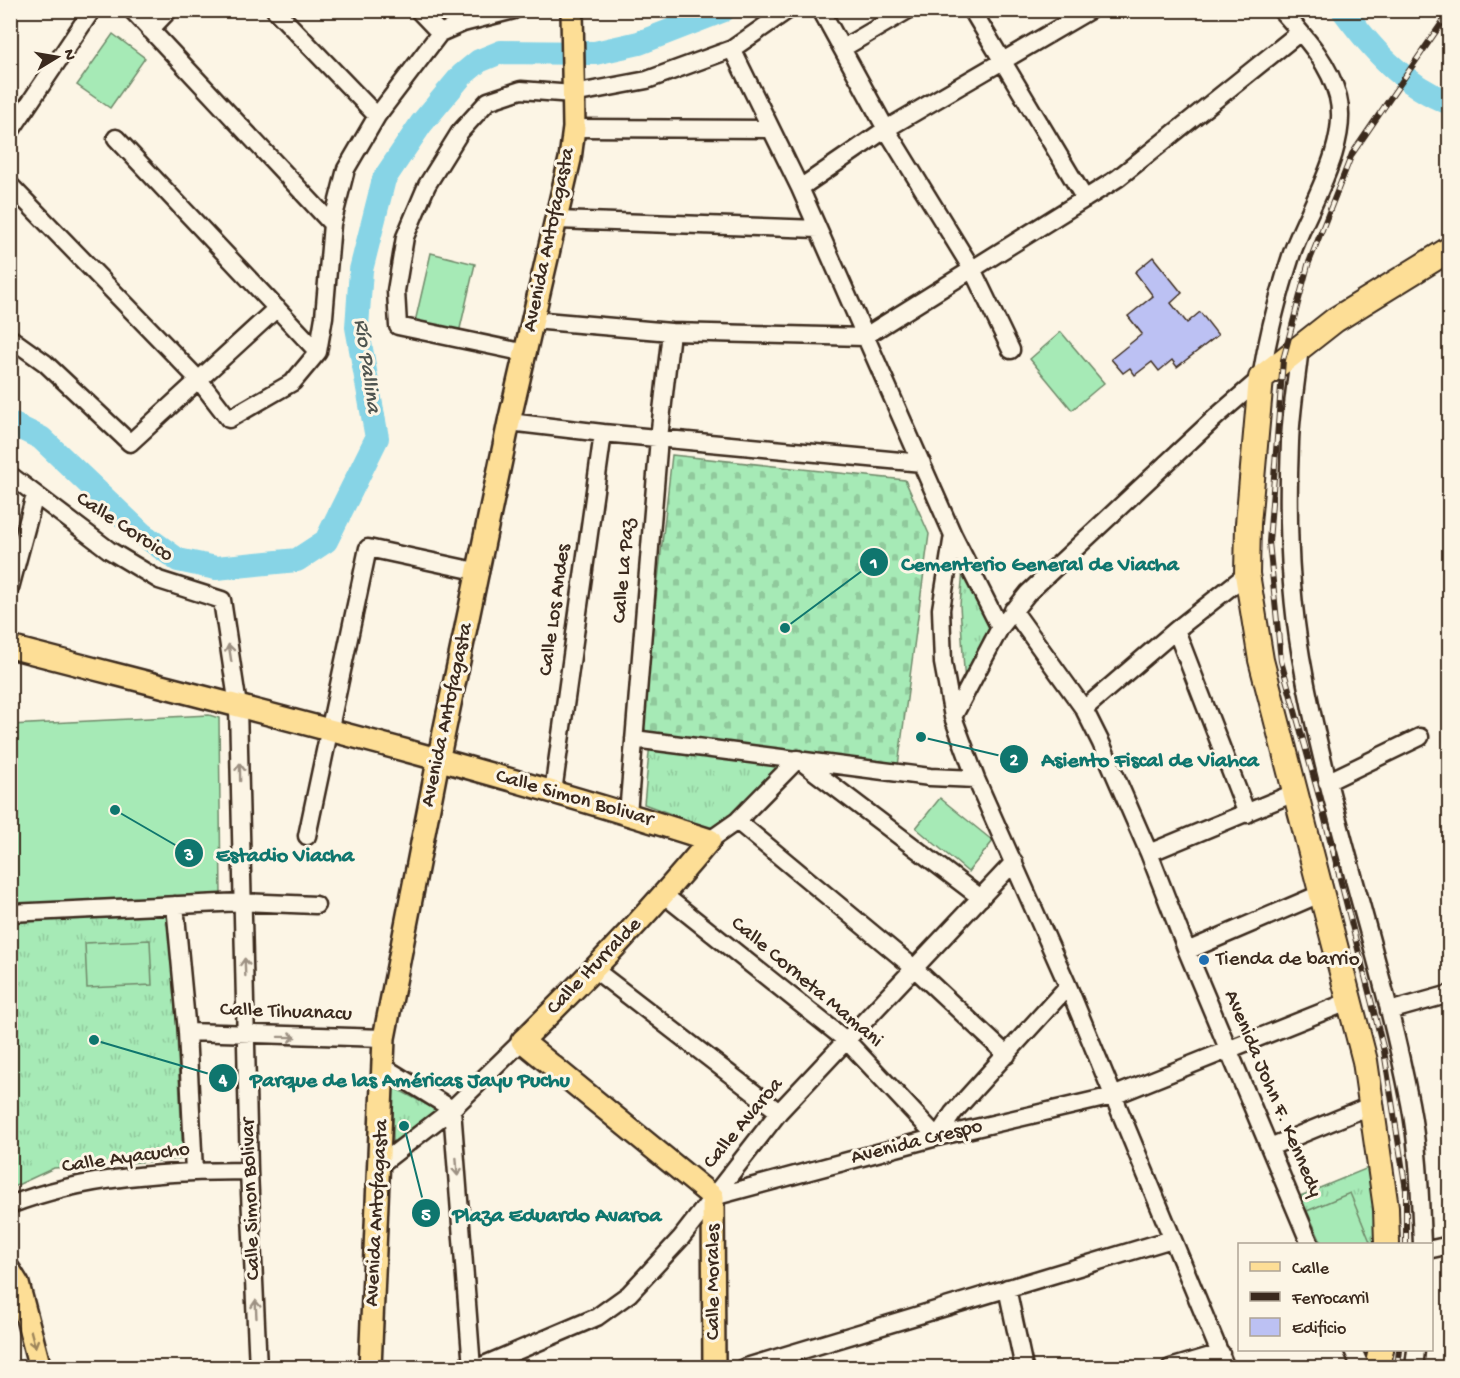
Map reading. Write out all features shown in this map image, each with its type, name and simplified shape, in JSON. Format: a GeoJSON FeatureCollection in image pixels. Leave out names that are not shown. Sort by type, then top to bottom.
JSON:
{"type":"FeatureCollection","features":[{"type":"Feature","properties":{"kind":"highway"},"geometry":{"type":"LineString","coordinates":[[1387,1243],[1386,1208],[1365,1061],[1261,660],[1247,574],[1248,524],[1261,378],[1335,320],[1449,249]]}},
{"type":"Feature","properties":{"kind":"highway"},"geometry":{"type":"LineString","coordinates":[[1377,1368],[1381,1351]]}},
{"type":"Feature","properties":{"kind":"main road","name":"Avenida Antofagasta"},"geometry":{"type":"LineString","coordinates":[[370,1368],[381,1164],[384,1038],[438,760],[480,572],[509,422],[557,220],[574,128],[572,18]]}},
{"type":"Feature","properties":{"kind":"main road"},"geometry":{"type":"LineString","coordinates":[[10,647],[238,706]]}},
{"type":"Feature","properties":{"kind":"main road","name":"Calle Simon Bolivar"},"geometry":{"type":"LineString","coordinates":[[238,706],[553,792],[710,840]]}},
{"type":"Feature","properties":{"kind":"main road","name":"Calle Iturralde"},"geometry":{"type":"LineString","coordinates":[[522,1041],[595,970],[664,895],[710,840]]}},
{"type":"Feature","properties":{"kind":"main road"},"geometry":{"type":"LineString","coordinates":[[522,1041],[713,1197]]}},
{"type":"Feature","properties":{"kind":"main road","name":"Calle Morales"},"geometry":{"type":"LineString","coordinates":[[713,1197],[714,1368]]}},
{"type":"Feature","properties":{"kind":"main road"},"geometry":{"type":"LineString","coordinates":[[10,1271],[18,1284],[40,1368]]}},
{"type":"Feature","properties":{"kind":"street"},"geometry":{"type":"LineString","coordinates":[[10,132],[92,10]]}},
{"type":"Feature","properties":{"kind":"street"},"geometry":{"type":"LineString","coordinates":[[132,10],[332,224]]}},
{"type":"Feature","properties":{"kind":"street"},"geometry":{"type":"LineString","coordinates":[[150,30],[169,10]]}},
{"type":"Feature","properties":{"kind":"street"},"geometry":{"type":"LineString","coordinates":[[275,10],[377,116]]}},
{"type":"Feature","properties":{"kind":"street"},"geometry":{"type":"LineString","coordinates":[[418,10],[440,33]]}},
{"type":"Feature","properties":{"kind":"street"},"geometry":{"type":"LineString","coordinates":[[10,185],[199,380],[229,419],[293,382],[318,352],[324,317],[332,224],[346,169],[377,116],[440,33],[463,23],[514,10]]}},
{"type":"Feature","properties":{"kind":"street"},"geometry":{"type":"LineString","coordinates":[[526,353],[398,326],[396,291],[405,237],[427,185],[460,132],[488,101],[521,90],[573,94],[647,80],[732,49],[788,10]]}},
{"type":"Feature","properties":{"kind":"street"},"geometry":{"type":"LineString","coordinates":[[820,10],[886,129],[972,269],[1011,350]]}},
{"type":"Feature","properties":{"kind":"street"},"geometry":{"type":"LineString","coordinates":[[843,48],[908,10]]}},
{"type":"Feature","properties":{"kind":"street"},"geometry":{"type":"LineString","coordinates":[[972,10],[1085,199]]}},
{"type":"Feature","properties":{"kind":"street"},"geometry":{"type":"LineString","coordinates":[[800,188],[886,129],[1003,63],[1090,10]]}},
{"type":"Feature","properties":{"kind":"street"},"geometry":{"type":"LineString","coordinates":[[953,717],[1000,628],[1013,610],[1217,416],[1261,378],[1270,320],[1293,250],[1339,139],[1338,98],[1323,60],[1281,10]]}},
{"type":"Feature","properties":{"kind":"street"},"geometry":{"type":"LineString","coordinates":[[533,320],[671,332],[864,336],[1118,178],[1300,32]]}},
{"type":"Feature","properties":{"kind":"street"},"geometry":{"type":"LineString","coordinates":[[732,49],[800,188],[953,535],[1000,628]]}},
{"type":"Feature","properties":{"kind":"street"},"geometry":{"type":"LineString","coordinates":[[574,128],[771,129]]}},
{"type":"Feature","properties":{"kind":"street"},"geometry":{"type":"LineString","coordinates":[[116,138],[318,352]]}},
{"type":"Feature","properties":{"kind":"street"},"geometry":{"type":"LineString","coordinates":[[557,220],[818,229]]}},
{"type":"Feature","properties":{"kind":"street"},"geometry":{"type":"LineString","coordinates":[[10,339],[45,363],[130,443],[277,308]]}},
{"type":"Feature","properties":{"kind":"street","name":"Calle La Paz"},"geometry":{"type":"LineString","coordinates":[[628,814],[658,438],[671,332]]}},
{"type":"Feature","properties":{"kind":"street"},"geometry":{"type":"LineString","coordinates":[[1300,346],[1290,441],[1291,565],[1301,656],[1327,782],[1389,1011],[1410,1104],[1420,1182],[1422,1243]]}},
{"type":"Feature","properties":{"kind":"street"},"geometry":{"type":"LineString","coordinates":[[509,422],[603,434],[922,463]]}},
{"type":"Feature","properties":{"kind":"street","name":"Calle Los Andes"},"geometry":{"type":"LineString","coordinates":[[553,792],[603,434]]}},
{"type":"Feature","properties":{"kind":"street","name":"Calle Coroico"},"geometry":{"type":"LineString","coordinates":[[10,475],[109,550],[159,580],[222,600]]}},
{"type":"Feature","properties":{"kind":"street"},"geometry":{"type":"LineString","coordinates":[[10,588],[35,495]]}},
{"type":"Feature","properties":{"kind":"street"},"geometry":{"type":"LineString","coordinates":[[953,535],[941,609],[943,663],[953,717],[976,779],[1068,986],[1223,1360],[1170,1368]]}},
{"type":"Feature","properties":{"kind":"street"},"geometry":{"type":"LineString","coordinates":[[307,836],[368,548],[480,572]]}},
{"type":"Feature","properties":{"kind":"street"},"geometry":{"type":"LineString","coordinates":[[1084,709],[1176,630],[1247,574]]}},
{"type":"Feature","properties":{"kind":"street","name":"Calle Simon Bolivar"},"geometry":{"type":"LineString","coordinates":[[222,600],[238,706],[242,902],[248,1036],[249,1171],[258,1368]]}},
{"type":"Feature","properties":{"kind":"street","name":"Avenida John F. Kennedy"},"geometry":{"type":"LineString","coordinates":[[1013,610],[1084,709],[1149,853],[1187,951],[1309,1243]]}},
{"type":"Feature","properties":{"kind":"street"},"geometry":{"type":"LineString","coordinates":[[1176,630],[1247,814]]}},
{"type":"Feature","properties":{"kind":"street"},"geometry":{"type":"LineString","coordinates":[[1327,782],[1420,737]]}},
{"type":"Feature","properties":{"kind":"street"},"geometry":{"type":"LineString","coordinates":[[634,739],[930,777],[976,779]]}},
{"type":"Feature","properties":{"kind":"street"},"geometry":{"type":"LineString","coordinates":[[798,759],[981,898]]}},
{"type":"Feature","properties":{"kind":"street","name":"Calle Iturralde"},"geometry":{"type":"LineString","coordinates":[[710,840],[737,821],[798,759]]}},
{"type":"Feature","properties":{"kind":"street"},"geometry":{"type":"LineString","coordinates":[[1149,853],[1294,793]]}},
{"type":"Feature","properties":{"kind":"street"},"geometry":{"type":"LineString","coordinates":[[737,821],[914,968],[1007,1055]]}},
{"type":"Feature","properties":{"kind":"street","name":"Calle Avaroa"},"geometry":{"type":"LineString","coordinates":[[475,1368],[597,1317],[629,1294],[681,1238],[779,1112],[1014,862]]}},
{"type":"Feature","properties":{"kind":"street"},"geometry":{"type":"LineString","coordinates":[[1187,951],[1320,894]]}},
{"type":"Feature","properties":{"kind":"street","name":"Calle Corneta Mamani"},"geometry":{"type":"LineString","coordinates":[[664,895],[847,1041],[937,1137]]}},
{"type":"Feature","properties":{"kind":"street"},"geometry":{"type":"LineString","coordinates":[[10,913],[242,902],[316,905]]}},
{"type":"Feature","properties":{"kind":"street"},"geometry":{"type":"LineString","coordinates":[[175,905],[187,1032],[194,1171]]}},
{"type":"Feature","properties":{"kind":"street"},"geometry":{"type":"LineString","coordinates":[[595,970],[779,1112]]}},
{"type":"Feature","properties":{"kind":"street"},"geometry":{"type":"LineString","coordinates":[[937,1137],[953,1113],[1068,986]]}},
{"type":"Feature","properties":{"kind":"street"},"geometry":{"type":"LineString","coordinates":[[1389,1011],[1449,994]]}},
{"type":"Feature","properties":{"kind":"street","name":"Avenida Crespo"},"geometry":{"type":"LineString","coordinates":[[713,1197],[937,1137],[1113,1096],[1350,1001]]}},
{"type":"Feature","properties":{"kind":"street","name":"Calle Tihuanacu"},"geometry":{"type":"LineString","coordinates":[[187,1032],[248,1036],[384,1038]]}},
{"type":"Feature","properties":{"kind":"street","name":"Calle Iturralde"},"geometry":{"type":"LineString","coordinates":[[381,1164],[452,1109],[522,1041]]}},
{"type":"Feature","properties":{"kind":"street"},"geometry":{"type":"LineString","coordinates":[[384,1067],[452,1109],[475,1368]]}},
{"type":"Feature","properties":{"kind":"street"},"geometry":{"type":"LineString","coordinates":[[1270,1147],[1372,1105]]}},
{"type":"Feature","properties":{"kind":"street","name":"Calle Ayacucho"},"geometry":{"type":"LineString","coordinates":[[10,1206],[28,1198],[85,1185],[194,1171],[249,1171]]}},
{"type":"Feature","properties":{"kind":"street"},"geometry":{"type":"LineString","coordinates":[[743,1368],[1172,1239]]}},
{"type":"Feature","properties":{"kind":"street"},"geometry":{"type":"LineString","coordinates":[[1433,1249],[1449,1245]]}},
{"type":"Feature","properties":{"kind":"street"},"geometry":{"type":"LineString","coordinates":[[1007,1288],[1024,1368]]}},
{"type":"Feature","properties":{"kind":"street"},"geometry":{"type":"LineString","coordinates":[[1353,1351],[1361,1368]]}},
{"type":"Feature","properties":{"kind":"street"},"geometry":{"type":"LineString","coordinates":[[1414,1368],[1416,1351]]}},
{"type":"Feature","properties":{"kind":"green space"},"geometry":{"type":"Polygon","coordinates":[[[113,34],[145,58],[110,108],[77,85],[113,34]]]}},
{"type":"Feature","properties":{"kind":"green space"},"geometry":{"type":"Polygon","coordinates":[[[431,253],[475,264],[459,333],[415,322],[431,253]]]}},
{"type":"Feature","properties":{"kind":"green space"},"geometry":{"type":"Polygon","coordinates":[[[1061,332],[1104,383],[1072,410],[1030,359],[1061,332]]]}},
{"type":"Feature","properties":{"kind":"green space"},"geometry":{"type":"Polygon","coordinates":[[[672,455],[905,480],[929,534],[898,766],[646,732],[642,722],[672,455]]]}},
{"type":"Feature","properties":{"kind":"green space"},"geometry":{"type":"Polygon","coordinates":[[[963,570],[993,635],[965,686],[960,605],[963,570]]]}},
{"type":"Feature","properties":{"kind":"green space"},"geometry":{"type":"Polygon","coordinates":[[[209,715],[219,718],[221,895],[11,908],[10,725],[209,715]]]}},
{"type":"Feature","properties":{"kind":"green space"},"geometry":{"type":"Polygon","coordinates":[[[650,743],[780,766],[717,831],[644,804],[650,743]]]}},
{"type":"Feature","properties":{"kind":"green space"},"geometry":{"type":"Polygon","coordinates":[[[940,798],[993,841],[968,872],[916,828],[940,798]]]}},
{"type":"Feature","properties":{"kind":"green space"},"geometry":{"type":"Polygon","coordinates":[[[171,913],[183,1159],[54,1168],[11,1188],[11,922],[171,913]]]}},
{"type":"Feature","properties":{"kind":"green space"},"geometry":{"type":"Polygon","coordinates":[[[150,940],[152,985],[87,988],[85,943],[150,940]]]}},
{"type":"Feature","properties":{"kind":"green space"},"geometry":{"type":"Polygon","coordinates":[[[393,1087],[437,1110],[393,1142],[393,1087]]]}},
{"type":"Feature","properties":{"kind":"green space"},"geometry":{"type":"Polygon","coordinates":[[[1375,1165],[1380,1243],[1318,1243],[1298,1197],[1375,1165]]]}},
{"type":"Feature","properties":{"kind":"green space"},"geometry":{"type":"Polygon","coordinates":[[[1350,1193],[1371,1243],[1322,1243],[1307,1211],[1350,1193]]]}},
{"type":"Feature","properties":{"kind":"building"},"geometry":{"type":"Polygon","coordinates":[[[1153,257],[1182,293],[1171,303],[1187,323],[1200,312],[1218,335],[1177,367],[1172,360],[1159,371],[1152,362],[1135,375],[1130,368],[1123,373],[1111,359],[1142,334],[1128,316],[1153,296],[1135,272],[1153,257]]]}},
{"type":"Feature","properties":{"kind":"waterway","name":"Río Pallina"},"geometry":{"type":"LineString","coordinates":[[10,423],[41,438],[142,534],[178,560],[216,568],[297,560],[326,541],[377,438],[357,327],[361,270],[384,179],[421,124],[462,75],[479,61],[501,52],[595,53],[639,43],[724,10]]}},
{"type":"Feature","properties":{"kind":"waterway","name":"Río Pallina"},"geometry":{"type":"LineString","coordinates":[[1343,10],[1377,52],[1403,76],[1433,96],[1450,103]]}},
{"type":"Feature","properties":{"kind":"railway"},"geometry":{"type":"LineString","coordinates":[[1406,1243],[1406,1190],[1384,1051],[1320,800],[1281,661],[1269,542],[1283,360],[1308,265],[1352,154],[1450,11]]}},
{"type":"Feature","properties":{"kind":"railway"},"geometry":{"type":"LineString","coordinates":[[1397,1368],[1399,1351]]}},
{"type":"Feature","properties":{"kind":"place","name":"Cementerio General de Viacha"},"geometry":{"type":"Point","coordinates":[785,628]}},
{"type":"Feature","properties":{"kind":"place","name":"Asiento Fiscal de Viahca"},"geometry":{"type":"Point","coordinates":[921,737]}},
{"type":"Feature","properties":{"kind":"place","name":"Estadio Viacha"},"geometry":{"type":"Point","coordinates":[115,810]}},
{"type":"Feature","properties":{"kind":"place","name":"Tienda de barrio"},"geometry":{"type":"Point","coordinates":[1204,960]}},
{"type":"Feature","properties":{"kind":"place","name":"Parque de las Américas Jayu Puchu"},"geometry":{"type":"Point","coordinates":[94,1040]}},
{"type":"Feature","properties":{"kind":"place","name":"Plaza Eduardo Avaroa"},"geometry":{"type":"Point","coordinates":[404,1126]}}]}
